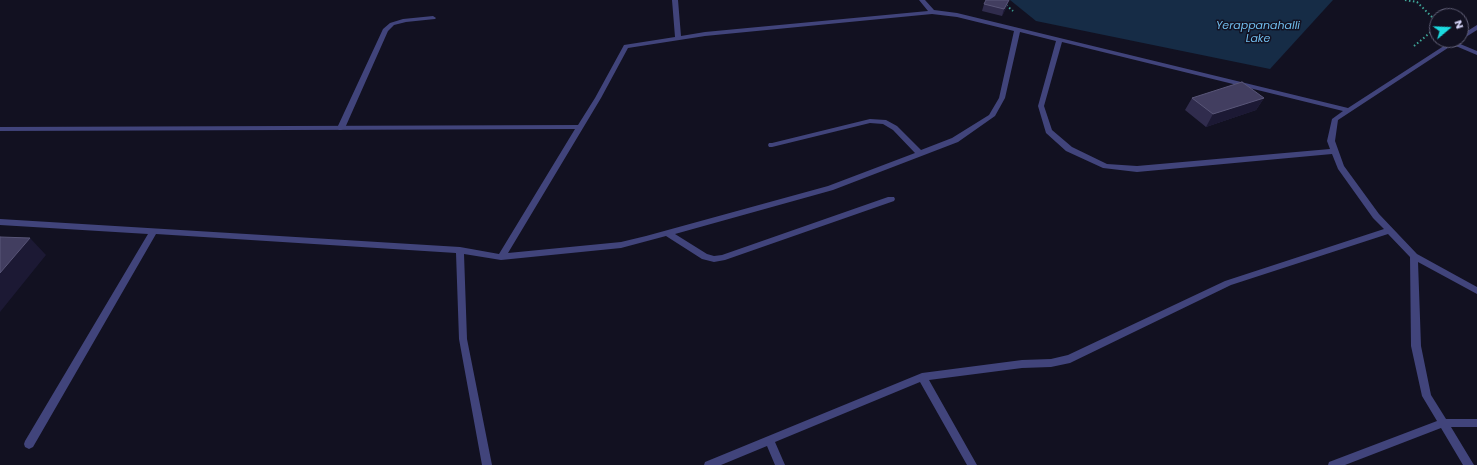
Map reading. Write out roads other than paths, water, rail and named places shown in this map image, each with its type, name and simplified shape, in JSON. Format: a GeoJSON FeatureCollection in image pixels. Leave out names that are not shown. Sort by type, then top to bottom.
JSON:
{"type":"FeatureCollection","features":[{"type":"Feature","properties":{"kind":"street"},"geometry":{"type":"LineString","coordinates":[[675,0],[678,38]]}},
{"type":"Feature","properties":{"kind":"street"},"geometry":{"type":"LineString","coordinates":[[922,0],[932,12]]}},
{"type":"Feature","properties":{"kind":"street"},"geometry":{"type":"LineString","coordinates":[[501,257],[598,98],[626,46],[705,34],[932,12],[957,15],[1349,110]]}},
{"type":"Feature","properties":{"kind":"street"},"geometry":{"type":"LineString","coordinates":[[341,128],[385,30],[392,24],[405,20],[433,18]]}},
{"type":"Feature","properties":{"kind":"street"},"geometry":{"type":"LineString","coordinates":[[0,222],[460,250],[501,257],[621,245],[830,188],[955,140],[992,116],[1002,98],[1017,30]]}},
{"type":"Feature","properties":{"kind":"street"},"geometry":{"type":"LineString","coordinates":[[1060,40],[1040,106],[1049,131],[1069,149],[1106,166],[1137,169],[1335,151]]}},
{"type":"Feature","properties":{"kind":"street"},"geometry":{"type":"LineString","coordinates":[[1446,48],[1335,120],[1331,141],[1341,167],[1376,216],[1414,256],[1477,291]]}},
{"type":"Feature","properties":{"kind":"street"},"geometry":{"type":"LineString","coordinates":[[1467,48],[1477,53]]}},
{"type":"Feature","properties":{"kind":"street"},"geometry":{"type":"LineString","coordinates":[[772,145],[870,120],[884,122],[895,128],[920,153]]}},
{"type":"Feature","properties":{"kind":"street"},"geometry":{"type":"LineString","coordinates":[[0,128],[579,127]]}},
{"type":"Feature","properties":{"kind":"street"},"geometry":{"type":"LineString","coordinates":[[667,233],[705,257],[714,259],[722,258],[891,199]]}},
{"type":"Feature","properties":{"kind":"street"},"geometry":{"type":"LineString","coordinates":[[709,465],[922,377],[1022,364],[1050,363],[1070,359],[1228,283],[1390,230]]}},
{"type":"Feature","properties":{"kind":"street"},"geometry":{"type":"LineString","coordinates":[[29,444],[154,231]]}},
{"type":"Feature","properties":{"kind":"street"},"geometry":{"type":"LineString","coordinates":[[460,250],[463,339],[487,465]]}},
{"type":"Feature","properties":{"kind":"street"},"geometry":{"type":"LineString","coordinates":[[1414,256],[1416,346],[1426,396],[1469,465]]}},
{"type":"Feature","properties":{"kind":"street"},"geometry":{"type":"LineString","coordinates":[[922,377],[972,465]]}},
{"type":"Feature","properties":{"kind":"street"},"geometry":{"type":"LineString","coordinates":[[1333,465],[1443,423],[1477,423]]}},
{"type":"Feature","properties":{"kind":"street"},"geometry":{"type":"LineString","coordinates":[[769,440],[780,465]]}},
{"type":"Feature","properties":{"kind":"water","name":"Yerappanahalli Lake"},"geometry":{"type":"Polygon","coordinates":[[[1010,0],[1333,0],[1270,69],[1036,21],[1010,0]]]}}]}
